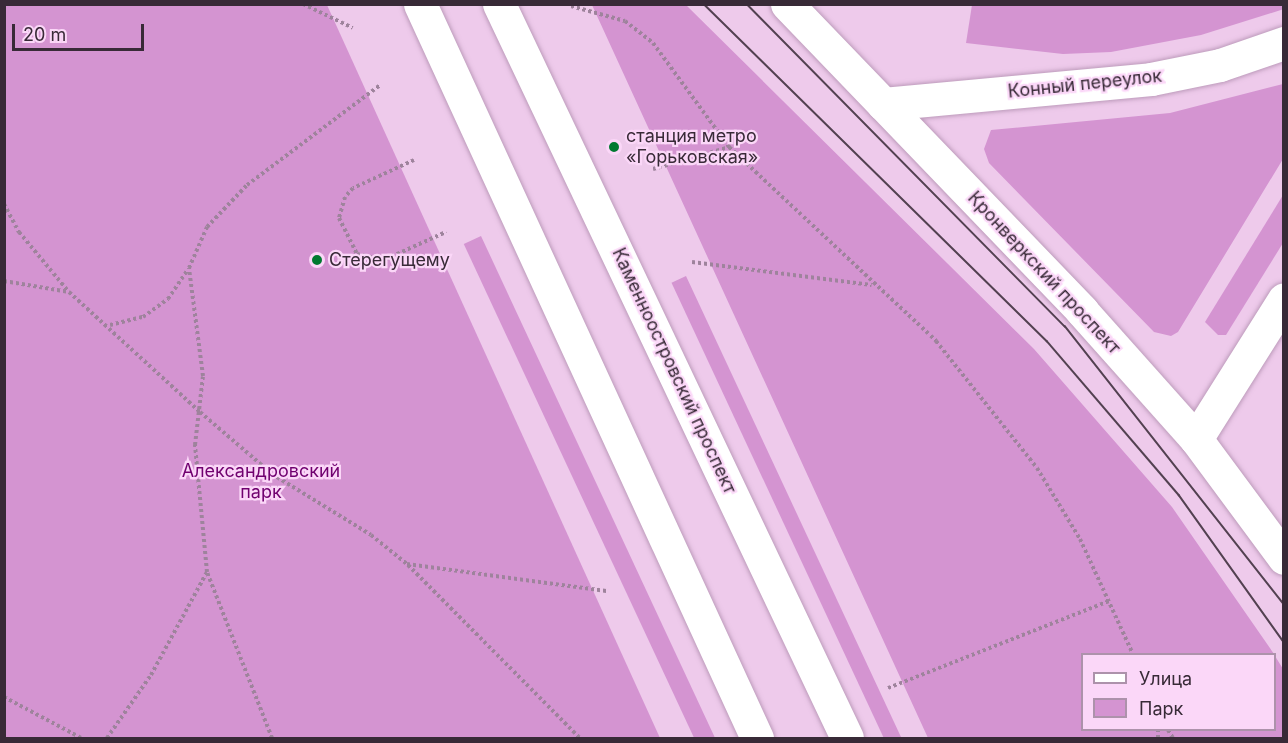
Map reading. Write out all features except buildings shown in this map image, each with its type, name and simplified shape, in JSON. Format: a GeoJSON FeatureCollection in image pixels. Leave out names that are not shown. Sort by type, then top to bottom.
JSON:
{"type":"FeatureCollection","features":[{"type":"Feature","properties":{"kind":"main road"},"geometry":{"type":"LineString","coordinates":[[420,4],[757,738]]}},
{"type":"Feature","properties":{"kind":"main road","name":"Каменноостровский проспект"},"geometry":{"type":"LineString","coordinates":[[499,4],[847,738]]}},
{"type":"Feature","properties":{"kind":"main road","name":"Кронверкский проспект"},"geometry":{"type":"LineString","coordinates":[[787,4],[1082,310],[1196,439],[1284,558]]}},
{"type":"Feature","properties":{"kind":"main road","name":"Конный переулок"},"geometry":{"type":"LineString","coordinates":[[883,104],[1151,79],[1220,65],[1284,43]]}},
{"type":"Feature","properties":{"kind":"main road"},"geometry":{"type":"LineString","coordinates":[[1196,439],[1284,299]]}},
{"type":"Feature","properties":{"kind":"path"},"geometry":{"type":"LineString","coordinates":[[303,4],[353,28]]}},
{"type":"Feature","properties":{"kind":"path"},"geometry":{"type":"LineString","coordinates":[[571,6],[625,21],[653,43],[729,147],[873,285],[936,341],[1037,468],[1080,539],[1133,653]]}},
{"type":"Feature","properties":{"kind":"path"},"geometry":{"type":"LineString","coordinates":[[110,325],[143,317],[168,299],[189,268],[207,227],[247,185],[380,85]]}},
{"type":"Feature","properties":{"kind":"path"},"geometry":{"type":"LineString","coordinates":[[653,169],[729,147]]}},
{"type":"Feature","properties":{"kind":"path"},"geometry":{"type":"LineString","coordinates":[[414,160],[353,188],[339,218],[357,254],[375,258],[386,259],[446,232]]}},
{"type":"Feature","properties":{"kind":"path"},"geometry":{"type":"LineString","coordinates":[[4,204],[20,232],[69,292],[110,325],[200,412],[272,474],[371,536],[407,564],[580,738]]}},
{"type":"Feature","properties":{"kind":"path"},"geometry":{"type":"LineString","coordinates":[[692,262],[873,285]]}},
{"type":"Feature","properties":{"kind":"path"},"geometry":{"type":"LineString","coordinates":[[189,268],[203,376],[195,446],[207,572],[272,738]]}},
{"type":"Feature","properties":{"kind":"path"},"geometry":{"type":"LineString","coordinates":[[4,281],[69,292]]}},
{"type":"Feature","properties":{"kind":"path"},"geometry":{"type":"LineString","coordinates":[[407,564],[608,591]]}},
{"type":"Feature","properties":{"kind":"path"},"geometry":{"type":"LineString","coordinates":[[107,738],[152,675],[207,572]]}},
{"type":"Feature","properties":{"kind":"path"},"geometry":{"type":"LineString","coordinates":[[888,688],[1109,601]]}},
{"type":"Feature","properties":{"kind":"path"},"geometry":{"type":"LineString","coordinates":[[4,697],[81,738]]}},
{"type":"Feature","properties":{"kind":"green space"},"geometry":{"type":"Polygon","coordinates":[[[1283,4],[1284,9],[1201,35],[1111,52],[1063,54],[966,43],[972,5],[1283,4]]]}},
{"type":"Feature","properties":{"kind":"green space","name":"Александровский парк"},"geometry":{"type":"Polygon","coordinates":[[[4,5],[327,5],[660,738],[5,738],[4,5]]]}},
{"type":"Feature","properties":{"kind":"green space"},"geometry":{"type":"Polygon","coordinates":[[[592,5],[686,5],[1034,349],[1172,507],[1273,653],[1081,653],[1081,731],[1276,731],[1276,658],[1283,669],[1283,738],[928,738],[592,5]]]}},
{"type":"Feature","properties":{"kind":"green space"},"geometry":{"type":"Polygon","coordinates":[[[1283,84],[1283,159],[1178,332],[1171,336],[1154,332],[989,163],[984,149],[991,130],[1170,113],[1283,84]]]}},
{"type":"Feature","properties":{"kind":"green space"},"geometry":{"type":"Polygon","coordinates":[[[1283,195],[1283,243],[1226,335],[1218,335],[1205,322],[1283,195]]]}},
{"type":"Feature","properties":{"kind":"green space"},"geometry":{"type":"Polygon","coordinates":[[[481,236],[715,737],[694,738],[464,244],[481,236]]]}},
{"type":"Feature","properties":{"kind":"green space"},"geometry":{"type":"Polygon","coordinates":[[[686,276],[901,737],[884,738],[671,283],[686,276]]]}},
{"type":"Feature","properties":{"kind":"tram line"},"geometry":{"type":"LineString","coordinates":[[704,4],[1047,341],[1179,495],[1284,642]]}},
{"type":"Feature","properties":{"kind":"tram line"},"geometry":{"type":"LineString","coordinates":[[747,4],[1065,326],[1284,604]]}},
{"type":"Feature","properties":{"kind":"place","name":"станция метро «Горьковская»"},"geometry":{"type":"Point","coordinates":[614,147]}},
{"type":"Feature","properties":{"kind":"place","name":"Стерегущему"},"geometry":{"type":"Point","coordinates":[317,260]}}]}
